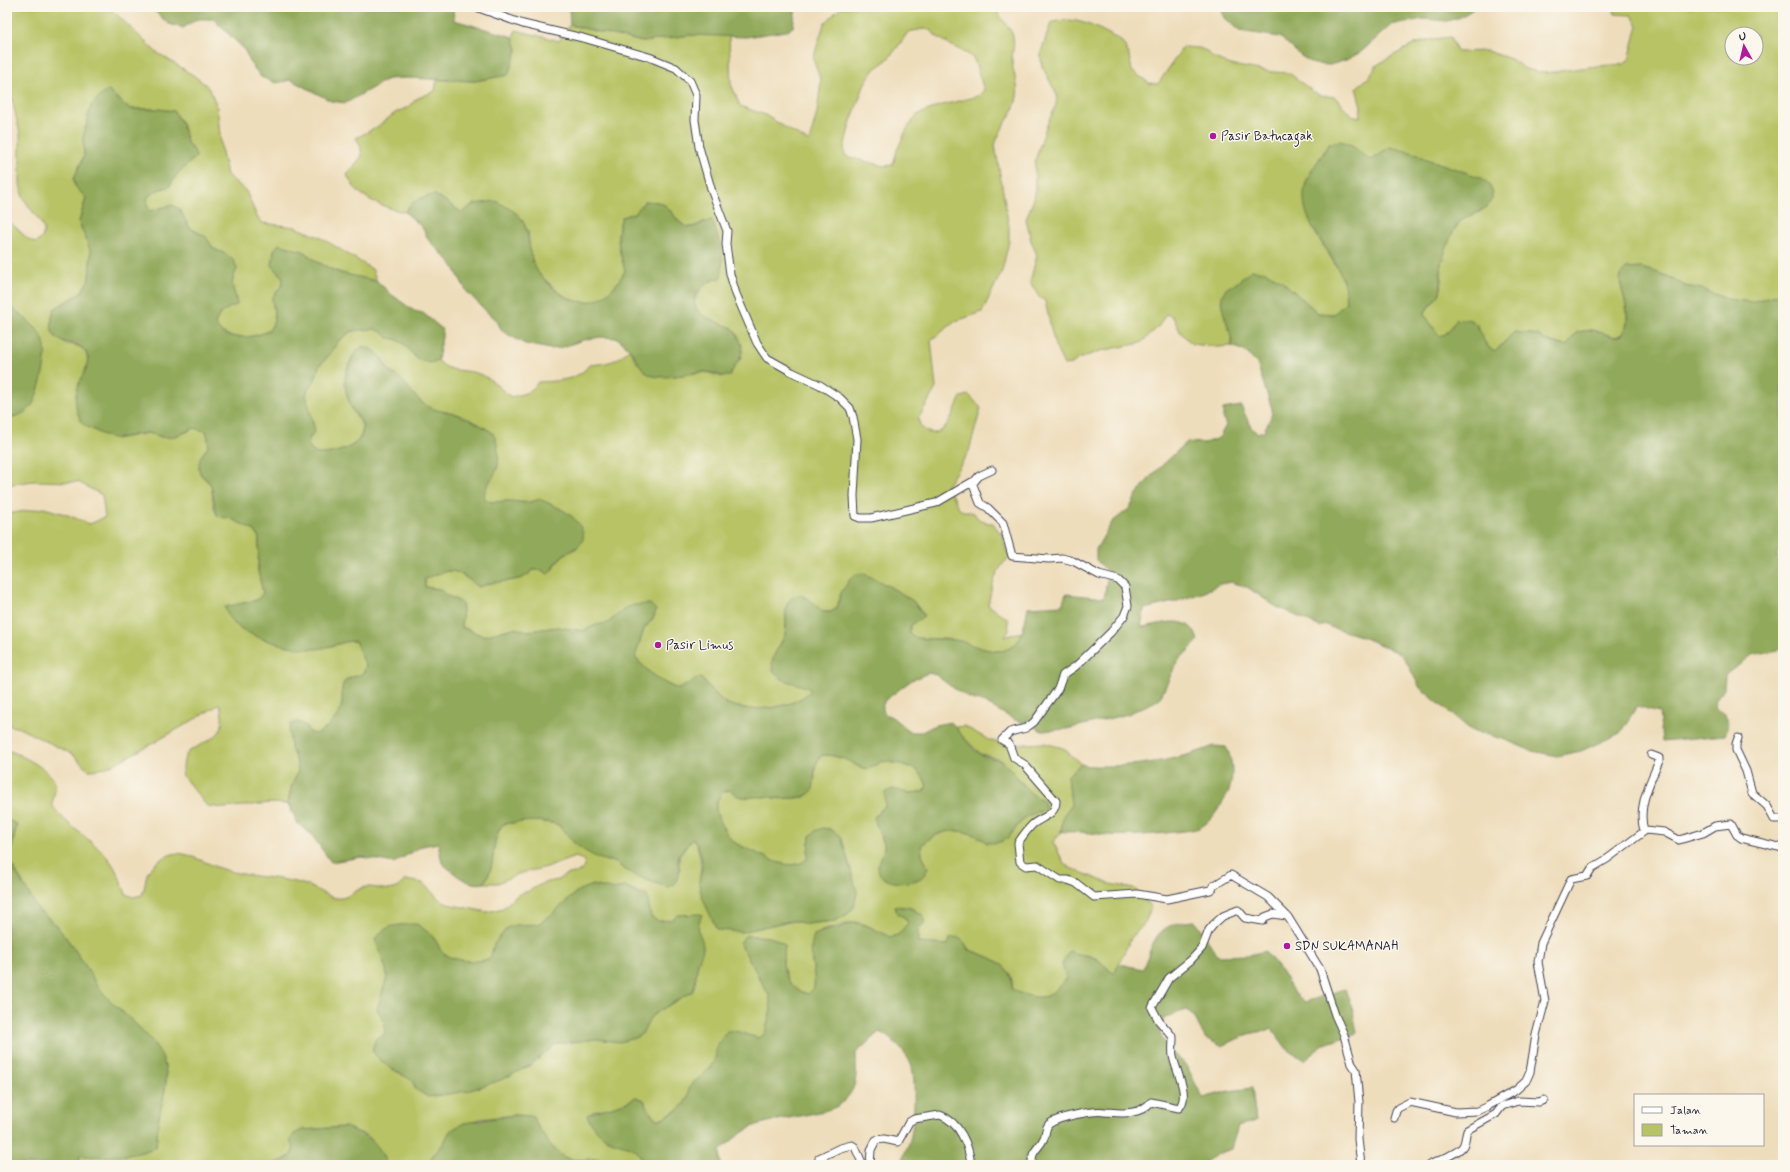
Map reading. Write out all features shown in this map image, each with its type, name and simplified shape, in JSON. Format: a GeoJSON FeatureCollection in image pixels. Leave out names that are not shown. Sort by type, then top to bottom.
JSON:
{"type":"FeatureCollection","features":[{"type":"Feature","properties":{"kind":"street"},"geometry":{"type":"LineString","coordinates":[[476,7],[523,24],[583,38],[649,57],[676,68],[690,81],[696,95],[695,120],[699,146],[712,192],[726,226],[730,274],[736,294],[757,343],[767,358],[826,389],[840,398],[850,408],[857,438],[854,496],[855,516],[860,518],[871,518],[936,503],[973,483],[979,476],[992,470]]}},
{"type":"Feature","properties":{"kind":"street"},"geometry":{"type":"LineString","coordinates":[[973,483],[980,503],[988,508],[1003,523],[1012,556],[1042,559],[1066,558],[1099,575],[1118,580],[1125,587],[1127,593],[1126,611],[1119,623],[1082,661],[1063,675],[1058,689],[1034,722],[1026,728],[1010,732],[1002,740],[1008,744],[1014,758],[1024,764],[1056,802],[1050,814],[1032,825],[1018,843],[1019,859],[1021,863],[1029,866],[1037,865],[1062,881],[1068,880],[1076,882],[1094,897],[1136,894],[1167,899],[1210,890],[1213,886],[1231,875],[1268,897],[1288,917],[1320,969],[1335,1015],[1344,1035],[1352,1064],[1356,1070],[1359,1102],[1358,1139],[1361,1165]]}},
{"type":"Feature","properties":{"kind":"street"},"geometry":{"type":"LineString","coordinates":[[1738,738],[1736,750],[1746,771],[1752,793],[1767,806],[1774,819],[1783,819]]}},
{"type":"Feature","properties":{"kind":"street"},"geometry":{"type":"LineString","coordinates":[[1644,831],[1641,819],[1644,800],[1648,791],[1648,784],[1659,761],[1659,758],[1651,755]]}},
{"type":"Feature","properties":{"kind":"street"},"geometry":{"type":"LineString","coordinates":[[1394,1118],[1398,1108],[1410,1102],[1456,1112],[1477,1111],[1510,1093],[1526,1081],[1530,1072],[1536,1034],[1545,1001],[1545,992],[1538,962],[1541,943],[1546,929],[1571,879],[1587,876],[1592,868],[1608,859],[1644,831],[1648,830],[1661,831],[1679,840],[1702,833],[1715,826],[1731,824],[1737,835],[1741,838],[1783,848]]}},
{"type":"Feature","properties":{"kind":"street"},"geometry":{"type":"LineString","coordinates":[[1032,1165],[1033,1151],[1043,1139],[1046,1128],[1049,1124],[1075,1116],[1105,1111],[1113,1114],[1132,1113],[1147,1106],[1151,1102],[1179,1108],[1182,1104],[1183,1093],[1178,1069],[1173,1055],[1173,1037],[1152,1008],[1154,1004],[1169,978],[1191,960],[1202,948],[1209,930],[1223,916],[1238,910],[1245,918],[1256,921],[1263,921],[1265,917],[1273,914],[1288,917]]}},
{"type":"Feature","properties":{"kind":"street"},"geometry":{"type":"LineString","coordinates":[[1430,1165],[1458,1152],[1464,1144],[1467,1130],[1496,1114],[1502,1106],[1518,1101],[1539,1102],[1544,1100]]}},
{"type":"Feature","properties":{"kind":"street"},"geometry":{"type":"LineString","coordinates":[[870,1165],[871,1150],[876,1140],[884,1139],[898,1142],[909,1122],[914,1119],[940,1115],[954,1123],[968,1148],[971,1165]]}},
{"type":"Feature","properties":{"kind":"street"},"geometry":{"type":"LineString","coordinates":[[819,1158],[840,1148],[852,1145],[855,1147],[863,1165]]}},
{"type":"Feature","properties":{"kind":"green space"},"geometry":{"type":"Polygon","coordinates":[[[7,7],[107,7],[113,11],[156,52],[193,75],[206,85],[211,92],[217,107],[222,153],[227,175],[246,191],[257,217],[262,223],[295,227],[320,237],[372,269],[377,281],[338,272],[320,263],[303,251],[272,265],[283,278],[282,285],[273,298],[274,321],[270,329],[264,333],[248,337],[232,337],[219,331],[215,324],[217,317],[236,297],[232,283],[237,269],[228,255],[214,249],[205,236],[190,228],[179,209],[172,205],[150,212],[147,204],[147,197],[154,191],[169,187],[178,173],[196,157],[194,150],[188,145],[182,124],[159,109],[130,109],[107,90],[83,138],[84,156],[74,178],[75,186],[86,198],[79,222],[91,252],[89,279],[81,293],[54,309],[52,316],[52,331],[66,344],[78,346],[84,350],[87,355],[85,373],[77,389],[116,439],[148,433],[163,437],[171,436],[187,432],[193,428],[206,431],[209,443],[207,449],[201,457],[200,474],[211,485],[214,509],[218,516],[232,519],[255,531],[259,538],[258,571],[263,593],[257,600],[225,607],[233,623],[262,638],[332,646],[347,641],[355,641],[366,666],[363,674],[349,678],[343,684],[342,703],[339,713],[325,729],[317,734],[309,732],[305,725],[289,731],[291,748],[297,763],[298,771],[291,788],[288,804],[270,803],[225,808],[207,806],[182,775],[184,759],[187,754],[220,731],[222,727],[222,714],[220,704],[120,761],[110,766],[95,770],[89,770],[72,754],[19,728],[7,725],[7,514],[44,508],[65,514],[90,524],[105,517],[102,495],[78,482],[33,481],[7,485],[7,417],[15,417],[27,320],[13,310],[7,301],[7,219],[29,240],[36,243],[42,238],[44,230],[41,223],[23,198],[20,184],[20,134],[7,77],[7,7]]]}},
{"type":"Feature","properties":{"kind":"green space"},"geometry":{"type":"Polygon","coordinates":[[[150,7],[448,7],[453,8],[454,20],[513,37],[517,50],[508,75],[475,81],[406,78],[388,79],[346,103],[331,101],[291,80],[276,83],[261,77],[251,64],[244,49],[213,19],[197,19],[183,28],[169,24],[150,7]]]}},
{"type":"Feature","properties":{"kind":"green space"},"geometry":{"type":"Polygon","coordinates":[[[569,7],[796,7],[793,27],[786,31],[746,37],[689,35],[643,42],[570,25],[569,7]]]}},
{"type":"Feature","properties":{"kind":"green space"},"geometry":{"type":"Polygon","coordinates":[[[841,7],[996,7],[1013,36],[1014,42],[1012,62],[1018,92],[1013,110],[1000,132],[995,145],[1009,227],[1009,241],[1002,271],[982,312],[956,321],[931,340],[936,388],[918,419],[921,427],[926,431],[931,433],[937,432],[942,430],[950,420],[961,397],[969,395],[981,408],[969,451],[947,486],[960,510],[974,513],[982,521],[993,523],[1000,533],[1003,534],[1005,547],[1010,557],[1005,561],[998,572],[988,605],[1008,619],[1009,631],[1004,637],[1022,632],[1019,640],[1014,647],[999,651],[981,648],[953,640],[915,638],[909,632],[911,625],[924,615],[913,601],[887,585],[841,593],[837,608],[831,612],[823,612],[812,601],[787,603],[785,635],[774,656],[797,684],[805,685],[811,690],[794,702],[771,708],[759,709],[735,706],[726,703],[716,695],[700,677],[679,689],[667,684],[655,676],[635,657],[644,629],[654,617],[626,608],[608,623],[596,625],[583,631],[558,627],[528,631],[514,628],[483,636],[460,626],[463,610],[462,603],[446,595],[440,589],[425,587],[425,579],[442,572],[454,571],[479,587],[493,582],[521,578],[533,570],[554,569],[558,561],[563,556],[577,548],[532,502],[491,502],[484,498],[484,490],[498,465],[493,433],[456,414],[440,412],[425,405],[412,393],[403,381],[389,371],[381,356],[357,349],[351,359],[345,378],[353,411],[360,422],[362,430],[361,436],[346,449],[327,454],[314,452],[308,444],[310,437],[306,394],[314,381],[319,366],[330,354],[338,341],[352,331],[375,329],[382,332],[388,338],[396,339],[404,344],[415,357],[430,363],[438,360],[441,364],[449,368],[472,372],[484,376],[511,397],[530,391],[538,382],[566,379],[579,374],[589,365],[601,364],[616,360],[629,349],[637,363],[681,375],[706,372],[722,377],[732,369],[742,357],[733,328],[715,322],[702,315],[696,307],[695,303],[698,293],[705,285],[713,280],[704,221],[696,226],[689,227],[680,222],[661,203],[645,201],[635,213],[622,217],[618,231],[618,238],[625,271],[618,283],[601,298],[582,302],[561,294],[537,271],[533,265],[531,257],[528,230],[474,204],[462,213],[441,198],[434,195],[410,205],[405,212],[380,204],[363,195],[355,188],[347,175],[362,156],[360,144],[356,138],[377,127],[395,113],[410,106],[416,99],[435,91],[437,80],[475,81],[508,75],[517,50],[513,37],[516,30],[559,41],[570,25],[643,42],[689,35],[729,35],[731,84],[740,106],[765,115],[809,142],[817,113],[821,81],[813,59],[824,24],[841,7]],[[923,29],[908,32],[887,60],[874,69],[865,83],[850,124],[844,148],[845,156],[884,166],[893,165],[897,150],[907,129],[917,115],[939,106],[978,96],[984,90],[974,59],[936,36],[931,30],[923,29]]]}},
{"type":"Feature","properties":{"kind":"green space"},"geometry":{"type":"Polygon","coordinates":[[[1219,7],[1476,7],[1461,17],[1447,21],[1423,19],[1391,25],[1361,52],[1346,60],[1330,65],[1314,64],[1301,56],[1280,37],[1239,31],[1225,18],[1219,7]]]}},
{"type":"Feature","properties":{"kind":"green space"},"geometry":{"type":"Polygon","coordinates":[[[1613,7],[1783,7],[1783,293],[1751,302],[1727,299],[1701,289],[1685,286],[1672,278],[1641,268],[1620,283],[1627,309],[1627,323],[1622,335],[1615,337],[1592,330],[1577,332],[1567,346],[1544,340],[1538,335],[1514,332],[1495,352],[1488,347],[1480,332],[1478,324],[1456,320],[1447,333],[1440,337],[1424,314],[1440,292],[1442,282],[1441,264],[1445,248],[1460,221],[1479,212],[1487,206],[1492,198],[1491,190],[1486,182],[1481,178],[1424,158],[1418,154],[1383,151],[1370,160],[1363,156],[1351,144],[1321,158],[1305,185],[1313,229],[1341,274],[1345,288],[1346,303],[1334,314],[1318,313],[1281,280],[1251,271],[1234,285],[1227,288],[1221,302],[1231,331],[1232,346],[1217,347],[1192,344],[1181,333],[1173,317],[1166,314],[1158,327],[1141,343],[1100,351],[1078,359],[1072,364],[1064,365],[1055,346],[1045,301],[1039,297],[1030,282],[1037,255],[1031,241],[1026,219],[1034,199],[1035,161],[1046,127],[1056,105],[1057,95],[1042,66],[1041,59],[1041,52],[1051,23],[1066,20],[1081,22],[1095,27],[1119,40],[1128,52],[1132,71],[1149,83],[1158,84],[1183,47],[1199,48],[1207,51],[1212,57],[1231,65],[1272,72],[1289,73],[1319,95],[1335,97],[1351,115],[1360,117],[1361,106],[1356,88],[1368,78],[1377,65],[1415,44],[1433,39],[1451,37],[1457,52],[1487,51],[1511,59],[1525,69],[1545,73],[1624,64],[1629,60],[1638,25],[1631,15],[1615,14],[1613,7]]]}},
{"type":"Feature","properties":{"kind":"green space"},"geometry":{"type":"Polygon","coordinates":[[[107,90],[130,109],[159,109],[174,111],[182,124],[188,145],[194,150],[196,157],[178,173],[169,187],[158,190],[148,197],[147,204],[150,211],[172,205],[179,209],[190,228],[205,236],[214,249],[228,255],[234,261],[237,269],[234,274],[233,287],[237,305],[223,312],[217,320],[215,324],[222,333],[236,337],[249,336],[267,332],[272,326],[274,314],[272,298],[282,285],[283,278],[272,265],[274,250],[279,244],[303,251],[317,262],[337,272],[377,281],[391,294],[414,311],[423,313],[442,329],[438,360],[430,363],[415,357],[404,344],[396,339],[388,338],[382,332],[375,329],[352,331],[338,341],[330,354],[319,366],[314,382],[309,387],[306,394],[315,431],[310,437],[308,444],[312,451],[321,454],[344,449],[357,442],[361,437],[363,431],[362,424],[350,405],[345,388],[345,382],[346,374],[353,355],[358,349],[364,346],[375,351],[389,371],[402,380],[423,404],[431,408],[467,418],[485,428],[494,436],[498,449],[498,465],[486,489],[484,498],[491,502],[527,502],[539,499],[563,510],[578,522],[583,534],[582,541],[577,547],[561,557],[548,574],[541,570],[533,570],[521,578],[493,582],[479,587],[465,576],[454,571],[442,572],[425,579],[425,587],[440,589],[446,595],[462,603],[463,610],[461,627],[483,636],[514,628],[528,631],[558,627],[583,631],[596,625],[608,623],[626,608],[634,605],[650,604],[656,610],[654,617],[644,629],[635,657],[644,667],[661,681],[679,689],[700,677],[716,695],[726,703],[735,706],[758,709],[771,708],[794,702],[811,690],[802,685],[786,681],[781,678],[774,671],[772,666],[772,661],[785,634],[786,608],[789,600],[799,594],[812,601],[823,612],[831,612],[837,608],[841,593],[850,579],[856,574],[863,573],[887,585],[913,601],[924,616],[911,625],[909,632],[915,638],[955,640],[995,651],[1003,651],[1010,648],[1017,642],[1023,631],[1028,607],[1062,605],[1066,594],[1104,598],[1108,572],[1096,560],[1096,549],[1112,522],[1130,508],[1137,494],[1152,475],[1187,442],[1204,443],[1219,438],[1226,425],[1223,418],[1223,409],[1241,406],[1251,427],[1257,433],[1264,431],[1271,417],[1272,409],[1257,364],[1246,352],[1232,346],[1230,332],[1222,308],[1223,294],[1226,289],[1234,285],[1251,270],[1266,272],[1281,280],[1318,313],[1334,314],[1346,303],[1342,277],[1335,263],[1315,232],[1306,210],[1304,199],[1306,182],[1315,165],[1329,144],[1341,141],[1351,145],[1370,160],[1390,147],[1418,154],[1424,158],[1482,178],[1489,184],[1492,191],[1492,199],[1487,207],[1460,221],[1452,234],[1441,263],[1441,288],[1439,295],[1424,314],[1440,337],[1447,333],[1456,320],[1465,319],[1476,324],[1485,342],[1495,352],[1514,332],[1538,335],[1544,340],[1566,346],[1577,332],[1592,330],[1615,337],[1622,335],[1626,328],[1627,313],[1620,275],[1626,269],[1641,268],[1656,272],[1672,278],[1685,286],[1701,289],[1727,299],[1751,302],[1783,293],[1783,544],[1777,554],[1783,601],[1781,625],[1783,649],[1752,655],[1725,676],[1724,689],[1714,701],[1716,709],[1725,714],[1729,724],[1725,735],[1662,741],[1659,712],[1637,706],[1620,733],[1581,751],[1557,756],[1532,751],[1503,739],[1471,730],[1420,688],[1405,659],[1399,653],[1360,636],[1324,624],[1320,627],[1275,606],[1247,587],[1231,582],[1220,584],[1202,593],[1174,602],[1144,609],[1141,627],[1174,622],[1182,623],[1189,626],[1194,632],[1198,641],[1177,662],[1158,700],[1128,714],[1067,729],[1042,731],[1031,725],[1015,720],[985,703],[969,698],[936,675],[928,673],[912,680],[885,700],[882,707],[885,714],[892,717],[910,732],[922,732],[935,725],[951,722],[968,743],[980,754],[999,760],[1005,764],[1032,794],[1043,800],[1046,808],[1029,815],[1002,842],[987,843],[979,837],[962,831],[945,832],[936,835],[921,846],[922,854],[928,868],[925,874],[918,879],[905,883],[890,881],[881,876],[878,867],[884,846],[874,817],[885,807],[885,792],[893,789],[908,793],[923,792],[927,786],[924,778],[915,769],[909,766],[882,761],[867,769],[839,757],[822,755],[816,766],[813,789],[807,795],[795,798],[741,797],[737,796],[730,790],[722,792],[716,806],[716,810],[719,820],[728,835],[737,844],[778,862],[793,865],[807,859],[810,836],[815,831],[822,828],[830,829],[841,836],[857,892],[854,907],[849,913],[835,921],[805,924],[797,921],[789,921],[742,932],[717,930],[703,900],[699,881],[702,869],[702,859],[693,838],[679,854],[678,861],[680,869],[675,884],[668,887],[632,874],[614,861],[603,860],[592,855],[573,842],[559,825],[549,822],[530,821],[503,824],[496,838],[491,868],[484,883],[478,884],[466,881],[442,863],[438,843],[422,846],[394,863],[362,857],[331,862],[311,834],[298,824],[288,804],[291,788],[298,771],[297,763],[291,748],[289,731],[291,724],[298,722],[305,725],[309,732],[317,734],[325,729],[339,713],[342,703],[343,684],[349,678],[363,674],[366,666],[355,641],[316,649],[307,649],[284,645],[259,638],[248,633],[232,621],[225,607],[257,600],[263,593],[258,571],[259,538],[255,531],[232,519],[218,516],[211,486],[199,469],[201,456],[208,443],[206,431],[193,428],[182,434],[169,437],[161,437],[147,433],[115,438],[102,435],[85,426],[81,422],[76,408],[76,393],[78,385],[87,367],[88,357],[86,352],[81,347],[61,341],[52,332],[51,323],[54,309],[81,293],[89,279],[91,252],[79,222],[86,198],[75,186],[74,178],[84,156],[83,138],[91,105],[107,90]]]}},
{"type":"Feature","properties":{"kind":"green space"},"geometry":{"type":"Polygon","coordinates":[[[434,195],[441,198],[462,213],[474,204],[496,201],[519,215],[528,234],[531,256],[534,266],[538,272],[551,286],[562,294],[572,300],[582,302],[592,301],[610,291],[625,271],[618,238],[618,231],[622,217],[635,213],[645,201],[658,202],[665,205],[677,220],[685,226],[695,226],[712,220],[722,255],[721,278],[711,281],[698,292],[694,299],[694,306],[704,316],[732,328],[739,337],[742,352],[730,376],[700,372],[667,377],[653,376],[644,371],[631,351],[617,338],[601,337],[583,340],[560,348],[550,349],[525,344],[502,331],[498,323],[467,292],[452,264],[429,241],[422,227],[405,212],[417,200],[434,195]]]}},
{"type":"Feature","properties":{"kind":"green space"},"geometry":{"type":"Polygon","coordinates":[[[7,301],[34,326],[40,334],[45,346],[45,362],[39,388],[32,406],[22,414],[7,417],[7,301]]]}},
{"type":"Feature","properties":{"kind":"green space"},"geometry":{"type":"Polygon","coordinates":[[[964,726],[989,740],[1005,745],[1044,743],[1063,748],[1081,764],[1068,775],[1071,805],[1063,816],[1061,832],[1053,842],[1064,863],[1070,868],[1110,884],[1134,888],[1151,907],[1145,923],[1131,938],[1114,974],[1095,958],[1076,954],[1062,964],[1066,978],[1053,992],[1042,997],[1029,996],[1012,990],[1010,974],[1000,963],[969,950],[964,942],[948,945],[918,943],[917,913],[911,908],[896,906],[908,923],[898,935],[890,937],[864,924],[855,922],[821,931],[810,950],[815,980],[814,988],[808,994],[793,986],[787,977],[783,967],[785,945],[776,939],[761,936],[745,936],[740,943],[769,995],[771,1009],[765,1034],[758,1038],[735,1031],[727,1031],[714,1062],[689,1094],[687,1101],[681,1108],[658,1120],[652,1115],[644,1100],[636,1097],[620,1106],[594,1111],[607,1140],[624,1144],[635,1150],[639,1154],[643,1165],[601,1165],[599,1159],[574,1160],[567,1158],[554,1149],[549,1143],[532,1116],[515,1115],[480,1119],[450,1131],[443,1144],[425,1165],[386,1165],[383,1155],[368,1136],[345,1127],[302,1130],[291,1154],[277,1163],[268,1165],[81,1165],[78,1156],[127,1155],[147,1151],[156,1147],[158,1123],[166,1083],[165,1068],[159,1051],[152,1042],[104,994],[66,938],[51,920],[39,911],[9,860],[17,824],[7,820],[7,750],[34,763],[53,778],[55,783],[55,791],[52,805],[65,820],[94,844],[108,858],[116,871],[126,894],[133,897],[142,895],[147,874],[158,861],[178,853],[232,872],[296,882],[310,886],[328,896],[336,898],[348,896],[359,889],[367,887],[388,890],[396,888],[405,880],[423,883],[440,900],[447,904],[487,912],[503,908],[521,893],[529,891],[543,883],[558,880],[565,875],[579,872],[585,867],[584,860],[575,857],[551,866],[518,874],[498,883],[484,883],[491,868],[496,838],[503,824],[532,820],[557,824],[573,841],[606,861],[614,861],[620,866],[680,869],[680,856],[693,838],[700,854],[701,871],[699,883],[742,932],[789,921],[797,921],[805,924],[835,921],[849,913],[854,907],[857,892],[841,836],[830,829],[810,836],[807,859],[793,865],[778,863],[737,844],[728,835],[719,820],[716,810],[717,803],[722,792],[730,790],[738,796],[746,797],[763,796],[780,799],[805,797],[813,786],[816,764],[822,755],[845,759],[859,767],[875,767],[881,761],[909,766],[924,778],[927,786],[923,792],[908,793],[893,789],[885,807],[879,811],[876,825],[884,844],[884,852],[878,866],[928,868],[922,854],[921,846],[936,835],[945,832],[962,831],[979,837],[987,843],[1009,837],[1024,818],[1031,814],[1040,812],[1043,800],[1035,797],[1029,792],[1020,780],[997,758],[981,754],[960,734],[956,727],[964,726]]]}},
{"type":"Feature","properties":{"kind":"green space"},"geometry":{"type":"Polygon","coordinates":[[[1214,746],[1226,747],[1232,765],[1232,779],[1229,791],[1221,805],[1212,818],[1201,827],[1188,831],[1140,835],[1107,835],[1061,832],[1063,816],[1071,805],[1068,775],[1081,764],[1092,766],[1111,766],[1150,763],[1176,758],[1214,746]]]}},
{"type":"Feature","properties":{"kind":"green space"},"geometry":{"type":"Polygon","coordinates":[[[7,820],[17,824],[9,860],[39,911],[61,931],[100,990],[153,1042],[163,1060],[166,1083],[158,1123],[156,1147],[147,1151],[128,1155],[79,1156],[81,1165],[7,1165],[7,820]]]}},
{"type":"Feature","properties":{"kind":"green space"},"geometry":{"type":"Polygon","coordinates":[[[593,885],[610,889],[625,887],[640,894],[647,895],[651,917],[658,921],[672,920],[678,915],[702,915],[699,921],[698,930],[703,943],[703,950],[698,963],[693,991],[650,1018],[642,1034],[635,1038],[619,1042],[596,1039],[556,1044],[531,1065],[501,1080],[468,1091],[428,1097],[415,1089],[413,1081],[390,1068],[380,1060],[372,1050],[376,1038],[383,1036],[385,1029],[384,1022],[377,1009],[387,977],[386,969],[375,939],[384,930],[394,926],[417,924],[432,936],[442,952],[448,956],[466,961],[490,959],[494,944],[507,928],[515,925],[538,924],[551,915],[579,890],[593,885]]]}},
{"type":"Feature","properties":{"kind":"green space"},"geometry":{"type":"Polygon","coordinates":[[[895,906],[911,908],[924,916],[924,924],[918,929],[918,943],[948,945],[950,938],[958,937],[964,942],[969,950],[992,959],[1005,968],[1012,981],[1012,990],[1036,997],[1042,997],[1053,992],[1066,978],[1062,964],[1069,951],[1097,959],[1114,974],[1119,964],[1143,969],[1151,948],[1159,934],[1173,925],[1182,922],[1195,921],[1218,956],[1249,955],[1265,951],[1282,972],[1294,993],[1305,1002],[1345,989],[1353,1011],[1357,1033],[1325,1044],[1304,1060],[1287,1049],[1272,1029],[1249,1034],[1221,1046],[1205,1038],[1194,1016],[1187,1010],[1165,1017],[1159,1030],[1166,1047],[1185,1064],[1203,1098],[1229,1091],[1252,1088],[1256,1121],[1238,1126],[1231,1149],[1218,1154],[1200,1165],[900,1165],[910,1140],[912,1129],[914,1109],[914,1077],[907,1057],[896,1044],[879,1032],[856,1053],[855,1083],[850,1094],[841,1104],[825,1111],[766,1122],[752,1127],[737,1136],[720,1151],[721,1165],[643,1165],[641,1158],[634,1149],[612,1142],[598,1132],[587,1115],[624,1103],[636,1097],[644,1100],[652,1115],[658,1120],[670,1115],[680,1108],[687,1099],[689,1086],[704,1074],[712,1065],[716,1054],[716,1047],[727,1031],[735,1031],[758,1038],[765,1034],[771,1009],[769,995],[740,943],[745,936],[761,936],[776,939],[785,945],[783,967],[787,977],[793,986],[808,994],[814,988],[811,948],[814,935],[840,928],[850,923],[856,923],[866,925],[890,937],[898,935],[908,923],[904,917],[897,914],[895,906]]]}},
{"type":"Feature","properties":{"kind":"green space"},"geometry":{"type":"Polygon","coordinates":[[[515,1115],[532,1116],[549,1143],[560,1154],[574,1160],[599,1159],[601,1165],[425,1165],[443,1144],[450,1131],[464,1123],[515,1115]]]}},
{"type":"Feature","properties":{"kind":"green space"},"geometry":{"type":"Polygon","coordinates":[[[345,1127],[366,1136],[371,1140],[380,1150],[386,1165],[268,1165],[291,1156],[294,1149],[290,1141],[294,1134],[302,1130],[345,1127]]]}},
{"type":"Feature","properties":{"kind":"place","name":"Pasir Batucagak"},"geometry":{"type":"Point","coordinates":[1213,136]}},
{"type":"Feature","properties":{"kind":"place","name":"Pasir Limus"},"geometry":{"type":"Point","coordinates":[658,645]}},
{"type":"Feature","properties":{"kind":"place","name":"SDN SUKAMANAH"},"geometry":{"type":"Point","coordinates":[1287,946]}}]}
